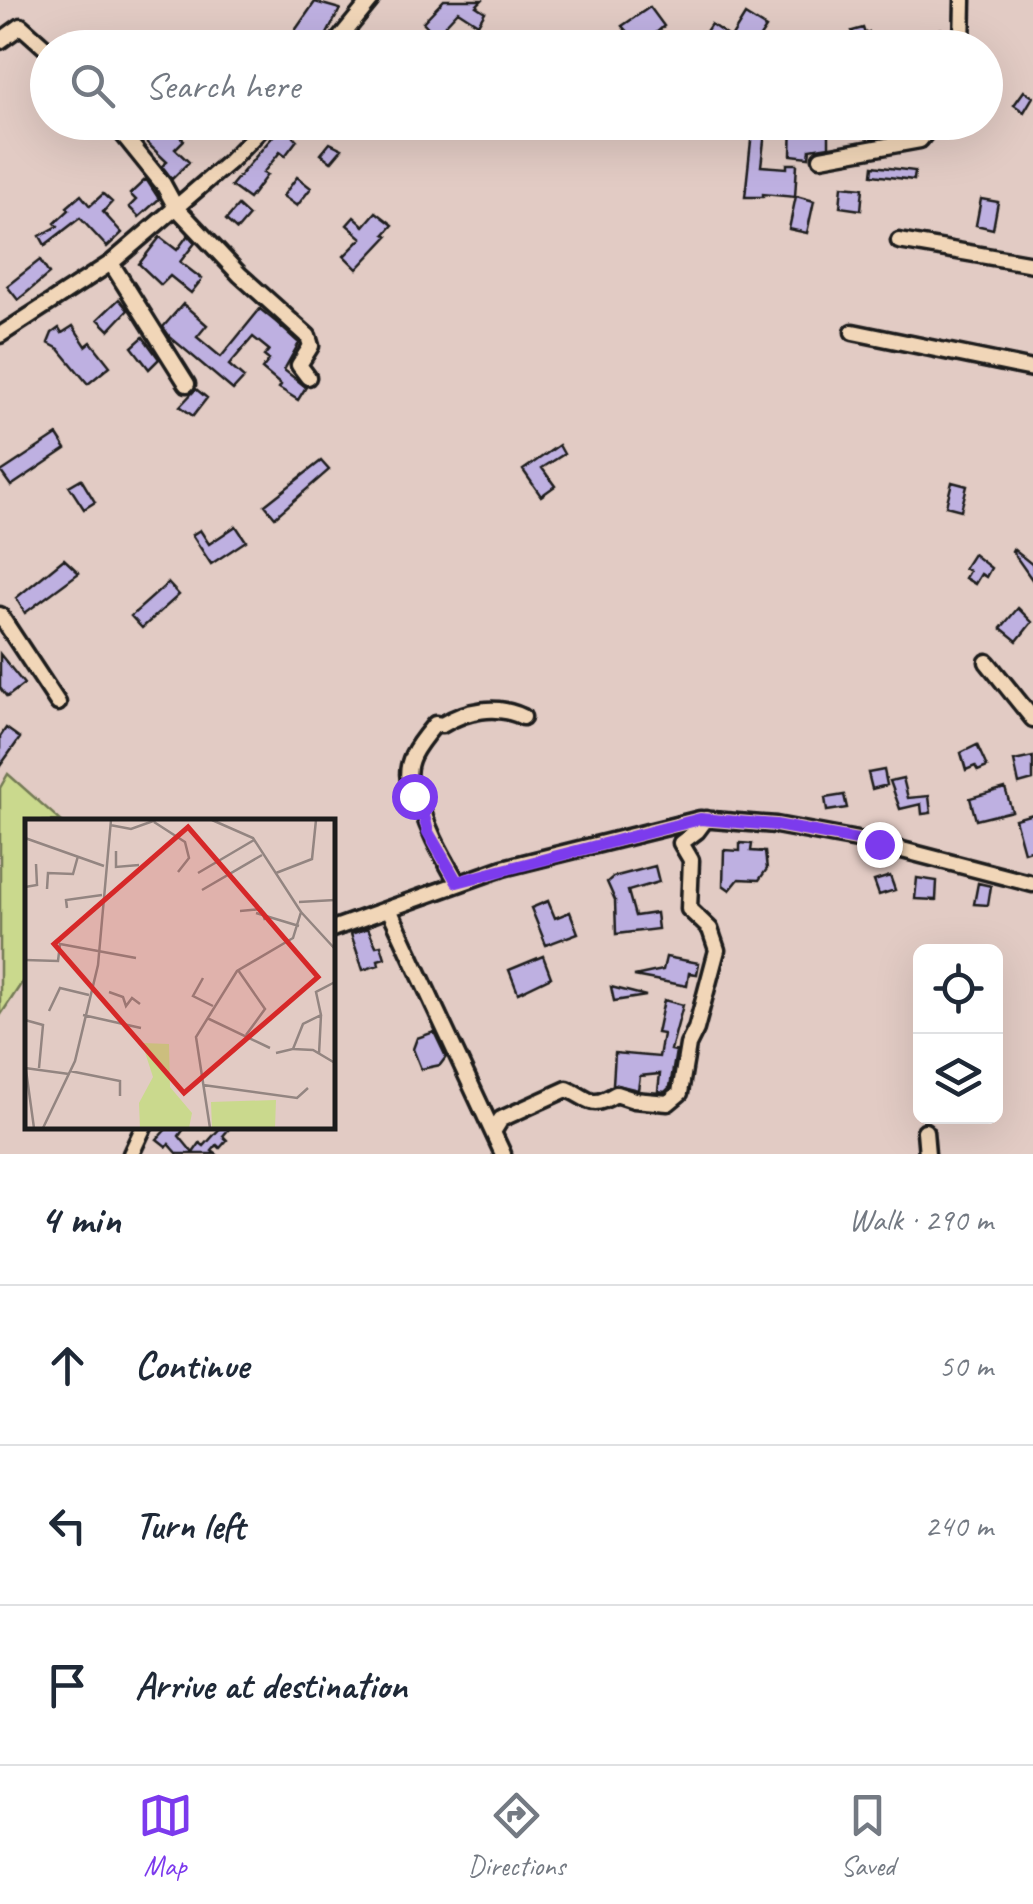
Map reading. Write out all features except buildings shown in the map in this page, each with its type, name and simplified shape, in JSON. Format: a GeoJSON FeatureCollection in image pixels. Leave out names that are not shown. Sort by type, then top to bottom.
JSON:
{"type":"FeatureCollection","features":[{"type":"Feature","properties":{"kind":"street"},"geometry":{"type":"LineString","coordinates":[[347,30],[371,0]]}},
{"type":"Feature","properties":{"kind":"street"},"geometry":{"type":"LineString","coordinates":[[962,30],[963,0]]}},
{"type":"Feature","properties":{"kind":"street"},"geometry":{"type":"LineString","coordinates":[[0,41],[21,26],[30,34]]}},
{"type":"Feature","properties":{"kind":"street"},"geometry":{"type":"LineString","coordinates":[[128,140],[163,184],[175,206],[240,275],[308,336],[311,346],[298,365],[308,377]]}},
{"type":"Feature","properties":{"kind":"street"},"geometry":{"type":"LineString","coordinates":[[0,334],[111,263],[251,140]]}},
{"type":"Feature","properties":{"kind":"street"},"geometry":{"type":"LineString","coordinates":[[821,158],[920,140]]}},
{"type":"Feature","properties":{"kind":"street"},"geometry":{"type":"LineString","coordinates":[[900,241],[1033,264]]}},
{"type":"Feature","properties":{"kind":"street"},"geometry":{"type":"LineString","coordinates":[[111,263],[187,384]]}},
{"type":"Feature","properties":{"kind":"street"},"geometry":{"type":"LineString","coordinates":[[853,332],[1033,369]]}},
{"type":"Feature","properties":{"kind":"street"},"geometry":{"type":"LineString","coordinates":[[0,616],[58,703]]}},
{"type":"Feature","properties":{"kind":"street"},"geometry":{"type":"LineString","coordinates":[[987,662],[1033,718]]}},
{"type":"Feature","properties":{"kind":"street"},"geometry":{"type":"LineString","coordinates":[[457,882],[428,832],[422,807],[410,785],[407,776],[411,757],[436,724],[442,725],[452,716],[508,709],[524,718]]}},
{"type":"Feature","properties":{"kind":"street"},"geometry":{"type":"LineString","coordinates":[[681,843],[698,832],[706,819]]}},
{"type":"Feature","properties":{"kind":"street"},"geometry":{"type":"LineString","coordinates":[[335,928],[457,882],[706,819],[776,825],[894,847],[1033,884]]}},
{"type":"Feature","properties":{"kind":"street"},"geometry":{"type":"LineString","coordinates":[[494,1132],[501,1119],[567,1089],[589,1103],[601,1103],[616,1094],[668,1104],[680,1093],[688,1045],[717,950],[710,929],[689,909],[691,860],[676,824]]}},
{"type":"Feature","properties":{"kind":"street"},"geometry":{"type":"LineString","coordinates":[[389,909],[503,1154]]}},
{"type":"Feature","properties":{"kind":"street"},"geometry":{"type":"LineString","coordinates":[[131,1154],[143,1129]]}},
{"type":"Feature","properties":{"kind":"street"},"geometry":{"type":"LineString","coordinates":[[925,1130],[928,1154]]}},
{"type":"Feature","properties":{"kind":"green space"},"geometry":{"type":"Polygon","coordinates":[[[8,774],[59,819],[25,819],[25,978],[0,1016],[0,788],[8,774]]]}},
{"type":"Feature","properties":{"kind":"route"},"geometry":{"type":"LineString","coordinates":[[414,796],[422,807],[428,832],[457,882],[700,819],[776,825],[879,844]]}}]}
